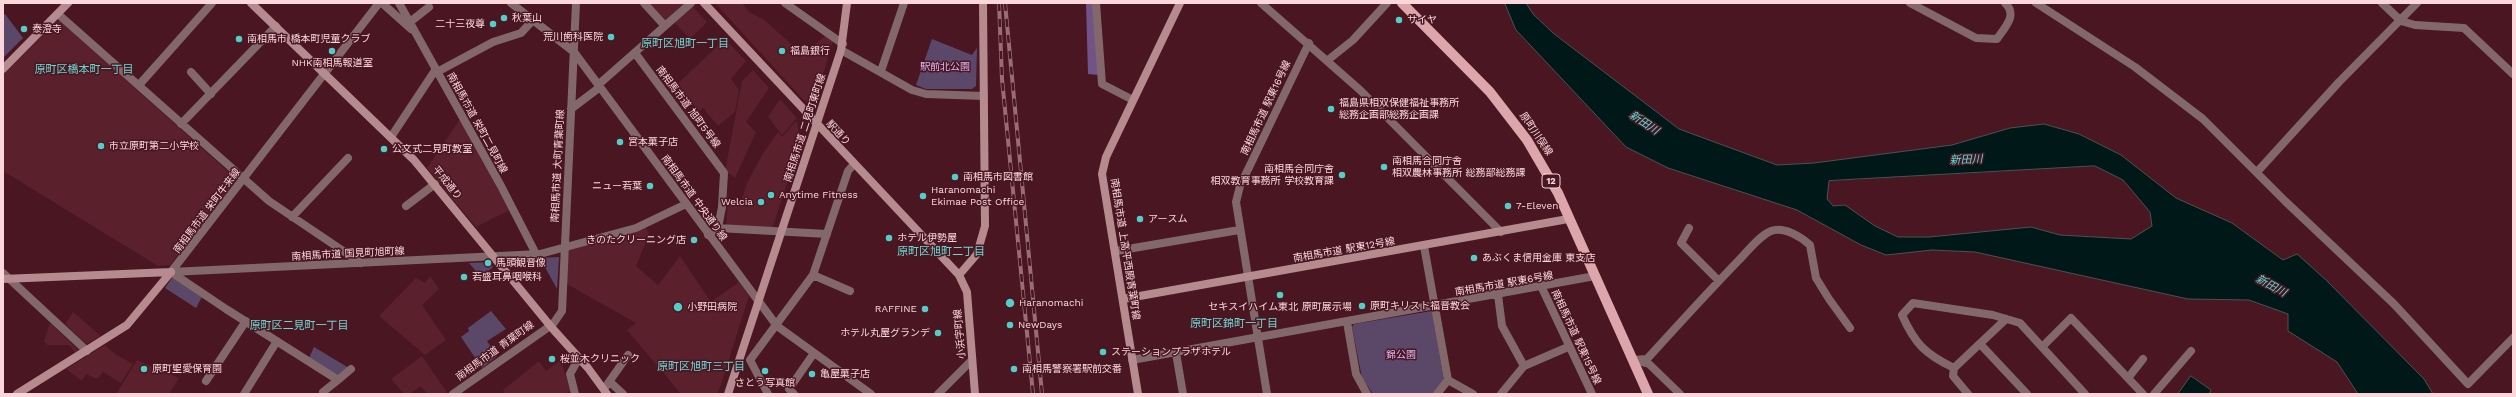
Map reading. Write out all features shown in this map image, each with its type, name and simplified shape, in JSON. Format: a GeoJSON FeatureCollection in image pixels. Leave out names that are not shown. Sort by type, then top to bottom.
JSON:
{"type":"FeatureCollection","features":[{"type":"Feature","properties":{"kind":"main road","name":"原町川俣線"},"geometry":{"type":"LineString","coordinates":[[1402,3],[1468,68],[1508,115],[1541,164],[1595,276],[1648,394]]}},
{"type":"Feature","properties":{"kind":"street"},"geometry":{"type":"LineString","coordinates":[[3,69],[68,3]]}},
{"type":"Feature","properties":{"kind":"street"},"geometry":{"type":"LineString","coordinates":[[139,86],[212,3]]}},
{"type":"Feature","properties":{"kind":"street","name":"平成通り"},"geometry":{"type":"LineString","coordinates":[[251,3],[391,137],[435,184],[550,326],[579,358],[605,392]]}},
{"type":"Feature","properties":{"kind":"street"},"geometry":{"type":"LineString","coordinates":[[381,3],[416,33]]}},
{"type":"Feature","properties":{"kind":"street","name":"南相馬市道 栄町牛来線"},"geometry":{"type":"LineString","coordinates":[[19,394],[132,321],[381,3]]}},
{"type":"Feature","properties":{"kind":"street","name":"南相馬市道 栄町二見町線"},"geometry":{"type":"LineString","coordinates":[[399,3],[536,254]]}},
{"type":"Feature","properties":{"kind":"street","name":"南相馬市道 中央通り線"},"geometry":{"type":"LineString","coordinates":[[511,3],[574,52],[777,326],[871,394]]}},
{"type":"Feature","properties":{"kind":"street","name":"南相馬市道 大町青葉町線"},"geometry":{"type":"LineString","coordinates":[[550,326],[562,312],[576,3]]}},
{"type":"Feature","properties":{"kind":"street"},"geometry":{"type":"LineString","coordinates":[[644,3],[665,26]]}},
{"type":"Feature","properties":{"kind":"street"},"geometry":{"type":"LineString","coordinates":[[571,108],[599,86],[691,3]]}},
{"type":"Feature","properties":{"kind":"street","name":"駅通り"},"geometry":{"type":"LineString","coordinates":[[704,3],[959,275]]}},
{"type":"Feature","properties":{"kind":"street"},"geometry":{"type":"LineString","coordinates":[[785,3],[842,47],[912,90],[926,94],[984,96]]}},
{"type":"Feature","properties":{"kind":"street","name":"南相馬市道 二見町東町線"},"geometry":{"type":"LineString","coordinates":[[728,394],[842,47],[847,3]]}},
{"type":"Feature","properties":{"kind":"street"},"geometry":{"type":"LineString","coordinates":[[881,71],[904,3]]}},
{"type":"Feature","properties":{"kind":"street"},"geometry":{"type":"LineString","coordinates":[[959,275],[977,254],[984,235],[982,3]]}},
{"type":"Feature","properties":{"kind":"street"},"geometry":{"type":"LineString","coordinates":[[1096,3],[1102,84],[1133,100]]}},
{"type":"Feature","properties":{"kind":"street","name":"南相馬市道 上高平西殿青葉町線"},"geometry":{"type":"LineString","coordinates":[[1138,394],[1116,251],[1102,174],[1106,157],[1180,3]]}},
{"type":"Feature","properties":{"kind":"street"},"geometry":{"type":"LineString","coordinates":[[1261,3],[1328,60],[1502,232]]}},
{"type":"Feature","properties":{"kind":"street"},"geometry":{"type":"LineString","coordinates":[[1328,60],[1353,40],[1386,3]]}},
{"type":"Feature","properties":{"kind":"street"},"geometry":{"type":"LineString","coordinates":[[1910,3],[1976,38],[1988,40],[1997,38],[2012,17],[2011,12],[2005,3]]}},
{"type":"Feature","properties":{"kind":"street"},"geometry":{"type":"LineString","coordinates":[[2036,3],[2135,67],[2204,118],[2257,172],[2394,304],[2468,384],[2513,338]]}},
{"type":"Feature","properties":{"kind":"street"},"geometry":{"type":"LineString","coordinates":[[2382,3],[2401,21],[2415,25],[2464,28],[2513,74]]}},
{"type":"Feature","properties":{"kind":"street"},"geometry":{"type":"LineString","coordinates":[[2257,172],[2339,82],[2401,21],[2417,3]]}},
{"type":"Feature","properties":{"kind":"street"},"geometry":{"type":"LineString","coordinates":[[410,22],[429,7]]}},
{"type":"Feature","properties":{"kind":"street"},"geometry":{"type":"LineString","coordinates":[[58,14],[243,180],[273,205],[361,263]]}},
{"type":"Feature","properties":{"kind":"street"},"geometry":{"type":"LineString","coordinates":[[391,137],[436,70],[493,42],[521,33],[533,20]]}},
{"type":"Feature","properties":{"kind":"street"},"geometry":{"type":"LineString","coordinates":[[181,124],[276,26]]}},
{"type":"Feature","properties":{"kind":"street","name":"南相馬市道 駅東16号線"},"geometry":{"type":"LineString","coordinates":[[1267,394],[1239,230],[1237,194],[1309,43]]}},
{"type":"Feature","properties":{"kind":"street","name":"南相馬市道 旭町5号線"},"geometry":{"type":"LineString","coordinates":[[635,53],[724,173],[722,207],[718,228]]}},
{"type":"Feature","properties":{"kind":"street"},"geometry":{"type":"LineString","coordinates":[[191,72],[211,94]]}},
{"type":"Feature","properties":{"kind":"street"},"geometry":{"type":"LineString","coordinates":[[292,217],[348,158]]}},
{"type":"Feature","properties":{"kind":"street"},"geometry":{"type":"LineString","coordinates":[[750,360],[777,326],[813,275],[848,171],[854,164]]}},
{"type":"Feature","properties":{"kind":"street"},"geometry":{"type":"LineString","coordinates":[[406,206],[435,184]]}},
{"type":"Feature","properties":{"kind":"street","name":"南相馬市道 国見町旭町線"},"geometry":{"type":"LineString","coordinates":[[6,279],[536,254],[564,248],[640,226],[686,204]]}},
{"type":"Feature","properties":{"kind":"street","name":"南相馬市道 駅東12号線"},"geometry":{"type":"LineString","coordinates":[[1123,299],[1568,219]]}},
{"type":"Feature","properties":{"kind":"street"},"geometry":{"type":"LineString","coordinates":[[708,234],[718,228],[827,234]]}},
{"type":"Feature","properties":{"kind":"street"},"geometry":{"type":"LineString","coordinates":[[1689,228],[1681,243],[1718,281]]}},
{"type":"Feature","properties":{"kind":"street"},"geometry":{"type":"LineString","coordinates":[[1116,251],[1239,230]]}},
{"type":"Feature","properties":{"kind":"street"},"geometry":{"type":"LineString","coordinates":[[1633,360],[1646,359],[1718,281],[1760,239],[1771,231],[1787,232],[1802,238],[1810,245],[1816,278],[1850,328]]}},
{"type":"Feature","properties":{"kind":"street"},"geometry":{"type":"LineString","coordinates":[[1424,246],[1448,380],[1437,394]]}},
{"type":"Feature","properties":{"kind":"street"},"geometry":{"type":"LineString","coordinates":[[171,272],[338,380]]}},
{"type":"Feature","properties":{"kind":"street"},"geometry":{"type":"LineString","coordinates":[[3,273],[6,279],[87,351]]}},
{"type":"Feature","properties":{"kind":"street"},"geometry":{"type":"LineString","coordinates":[[813,275],[850,290]]}},
{"type":"Feature","properties":{"kind":"street","name":"小浜字町線"},"geometry":{"type":"LineString","coordinates":[[959,275],[967,292],[975,394]]}},
{"type":"Feature","properties":{"kind":"street","name":"南相馬市道 駅東6号線"},"geometry":{"type":"LineString","coordinates":[[1132,360],[1542,288],[1595,276]]}},
{"type":"Feature","properties":{"kind":"street","name":"南相馬市道 駅東15号線"},"geometry":{"type":"LineString","coordinates":[[1542,288],[1568,347],[1592,394]]}},
{"type":"Feature","properties":{"kind":"street"},"geometry":{"type":"LineString","coordinates":[[1498,295],[1502,326],[1524,366]]}},
{"type":"Feature","properties":{"kind":"street"},"geometry":{"type":"LineString","coordinates":[[1954,368],[1925,351],[1911,335],[1902,315],[1913,303],[1993,315],[2006,320],[2020,322],[2085,394]]}},
{"type":"Feature","properties":{"kind":"street"},"geometry":{"type":"LineString","coordinates":[[2042,347],[2071,318],[2143,394]]}},
{"type":"Feature","properties":{"kind":"street"},"geometry":{"type":"LineString","coordinates":[[1968,394],[1953,376],[1954,368],[1981,345],[2006,320]]}},
{"type":"Feature","properties":{"kind":"street"},"geometry":{"type":"LineString","coordinates":[[206,381],[246,321]]}},
{"type":"Feature","properties":{"kind":"street"},"geometry":{"type":"LineString","coordinates":[[1347,322],[1356,374],[1368,394]]}},
{"type":"Feature","properties":{"kind":"street","name":"南相馬市道 青葉町線"},"geometry":{"type":"LineString","coordinates":[[453,394],[550,326]]}},
{"type":"Feature","properties":{"kind":"street"},"geometry":{"type":"LineString","coordinates":[[244,394],[277,341]]}},
{"type":"Feature","properties":{"kind":"street"},"geometry":{"type":"LineString","coordinates":[[1981,345],[2027,394]]}},
{"type":"Feature","properties":{"kind":"street"},"geometry":{"type":"LineString","coordinates":[[1501,394],[1524,366],[1568,347]]}},
{"type":"Feature","properties":{"kind":"street"},"geometry":{"type":"LineString","coordinates":[[2154,394],[2191,351]]}},
{"type":"Feature","properties":{"kind":"street"},"geometry":{"type":"LineString","coordinates":[[789,392],[814,353]]}},
{"type":"Feature","properties":{"kind":"street"},"geometry":{"type":"LineString","coordinates":[[1176,353],[1182,394]]}},
{"type":"Feature","properties":{"kind":"street"},"geometry":{"type":"LineString","coordinates":[[605,392],[628,354]]}},
{"type":"Feature","properties":{"kind":"street"},"geometry":{"type":"LineString","coordinates":[[741,356],[750,360],[768,394]]}},
{"type":"Feature","properties":{"kind":"street"},"geometry":{"type":"LineString","coordinates":[[575,394],[570,374],[579,358]]}},
{"type":"Feature","properties":{"kind":"street"},"geometry":{"type":"LineString","coordinates":[[2128,378],[2144,359]]}},
{"type":"Feature","properties":{"kind":"street"},"geometry":{"type":"LineString","coordinates":[[938,394],[972,360]]}},
{"type":"Feature","properties":{"kind":"street"},"geometry":{"type":"LineString","coordinates":[[1633,360],[1649,364],[1680,394]]}},
{"type":"Feature","properties":{"kind":"street"},"geometry":{"type":"LineString","coordinates":[[323,393],[351,369]]}},
{"type":"Feature","properties":{"kind":"street"},"geometry":{"type":"LineString","coordinates":[[1448,380],[1472,394]]}},
{"type":"Feature","properties":{"kind":"street"},"geometry":{"type":"LineString","coordinates":[[610,382],[623,394]]}},
{"type":"Feature","properties":{"kind":"shaded area"},"geometry":{"type":"Polygon","coordinates":[[[647,3],[687,3],[665,23],[647,3]]]}},
{"type":"Feature","properties":{"kind":"shaded area"},"geometry":{"type":"Polygon","coordinates":[[[715,3],[742,3],[750,13],[763,19],[803,54],[825,36],[833,40],[814,106],[811,108],[715,3]]]}},
{"type":"Feature","properties":{"kind":"shaded area"},"geometry":{"type":"Polygon","coordinates":[[[1086,3],[1094,3],[1099,75],[1088,74],[1086,3]]]}},
{"type":"Feature","properties":{"kind":"shaded area"},"geometry":{"type":"Polygon","coordinates":[[[692,6],[707,22],[690,39],[674,22],[692,6]]]}},
{"type":"Feature","properties":{"kind":"shaded area","name":"市立原町第二小学校"},"geometry":{"type":"Polygon","coordinates":[[[57,21],[60,21],[233,176],[235,182],[170,265],[158,266],[3,171],[3,75],[57,21]]]}},
{"type":"Feature","properties":{"kind":"shaded area"},"geometry":{"type":"Polygon","coordinates":[[[725,39],[746,61],[731,79],[739,90],[735,112],[718,126],[703,108],[699,111],[676,85],[725,39]]]}},
{"type":"Feature","properties":{"kind":"shaded area"},"geometry":{"type":"Polygon","coordinates":[[[753,70],[769,88],[746,122],[756,132],[735,178],[725,171],[742,81],[753,70]]]}},
{"type":"Feature","properties":{"kind":"shaded area"},"geometry":{"type":"Polygon","coordinates":[[[780,99],[797,118],[782,135],[768,117],[780,99]]]}},
{"type":"Feature","properties":{"kind":"shaded area"},"geometry":{"type":"Polygon","coordinates":[[[460,119],[510,210],[476,227],[427,168],[460,119]]]}},
{"type":"Feature","properties":{"kind":"shaded area"},"geometry":{"type":"Polygon","coordinates":[[[797,120],[800,145],[772,229],[726,226],[728,201],[741,202],[747,183],[762,155],[778,132],[782,137],[797,120]]]}},
{"type":"Feature","properties":{"kind":"shaded area","name":"小野田病院"},"geometry":{"type":"Polygon","coordinates":[[[646,227],[649,235],[636,266],[658,285],[680,256],[711,302],[739,282],[749,296],[718,394],[681,394],[627,330],[636,323],[565,283],[569,249],[646,227]]]}},
{"type":"Feature","properties":{"kind":"shaded area"},"geometry":{"type":"Polygon","coordinates":[[[430,276],[439,289],[422,305],[446,340],[425,355],[379,316],[416,278],[425,283],[430,276]]]}},
{"type":"Feature","properties":{"kind":"shaded area"},"geometry":{"type":"Polygon","coordinates":[[[73,312],[101,336],[86,344],[65,324],[73,312]]]}},
{"type":"Feature","properties":{"kind":"shaded area"},"geometry":{"type":"Polygon","coordinates":[[[50,323],[78,350],[76,353],[69,345],[47,345],[44,341],[50,323]]]}},
{"type":"Feature","properties":{"kind":"shaded area"},"geometry":{"type":"Polygon","coordinates":[[[105,345],[115,354],[133,364],[121,383],[103,372],[97,379],[86,374],[82,381],[66,369],[105,345]]]}},
{"type":"Feature","properties":{"kind":"shaded area"},"geometry":{"type":"Polygon","coordinates":[[[422,356],[448,394],[427,394],[421,386],[409,394],[404,394],[391,379],[422,356]]]}},
{"type":"Feature","properties":{"kind":"shaded area","name":"原町聖愛保育園"},"geometry":{"type":"Polygon","coordinates":[[[137,360],[179,378],[169,394],[116,394],[137,360]]]}},
{"type":"Feature","properties":{"kind":"shaded area"},"geometry":{"type":"Polygon","coordinates":[[[561,360],[570,391],[565,394],[505,394],[503,390],[539,361],[546,371],[561,360]]]}},
{"type":"Feature","properties":{"kind":"green space"},"geometry":{"type":"Polygon","coordinates":[[[5,14],[23,38],[3,58],[3,15],[5,14]]]}},
{"type":"Feature","properties":{"kind":"green space","name":"駅前北公園"},"geometry":{"type":"Polygon","coordinates":[[[932,39],[972,55],[977,48],[976,86],[972,89],[926,89],[916,85],[932,39]]]}},
{"type":"Feature","properties":{"kind":"green space"},"geometry":{"type":"Polygon","coordinates":[[[559,257],[557,289],[540,258],[559,257]]]}},
{"type":"Feature","properties":{"kind":"green space"},"geometry":{"type":"Polygon","coordinates":[[[489,262],[493,267],[481,277],[469,263],[489,262]]]}},
{"type":"Feature","properties":{"kind":"green space"},"geometry":{"type":"Polygon","coordinates":[[[172,278],[175,278],[203,295],[196,308],[165,288],[172,278]]]}},
{"type":"Feature","properties":{"kind":"green space"},"geometry":{"type":"Polygon","coordinates":[[[491,311],[506,329],[487,341],[497,356],[482,368],[461,337],[469,331],[468,328],[491,311]]]}},
{"type":"Feature","properties":{"kind":"green space","name":"錦公園"},"geometry":{"type":"Polygon","coordinates":[[[1432,311],[1444,381],[1433,394],[1373,394],[1362,378],[1352,327],[1354,324],[1432,311]]]}},
{"type":"Feature","properties":{"kind":"green space"},"geometry":{"type":"Polygon","coordinates":[[[314,347],[349,368],[339,377],[309,358],[314,347]]]}},
{"type":"Feature","properties":{"kind":"water","name":"新田川"},"geometry":{"type":"Polygon","coordinates":[[[1505,3],[1526,3],[1533,14],[1553,33],[1679,129],[1777,165],[1814,163],[1952,145],[2010,128],[2044,124],[2079,134],[2121,155],[2176,198],[2232,223],[2283,260],[2297,254],[2326,280],[2424,379],[2433,394],[2358,394],[2337,362],[2288,331],[2288,314],[2249,300],[2188,299],[1975,252],[1932,250],[1886,255],[1861,245],[1797,210],[1668,168],[1626,147],[1516,30],[1505,3]],[[2095,166],[1829,181],[1827,199],[1833,206],[1845,205],[1875,226],[1898,237],[1929,237],[2031,227],[2060,235],[2131,239],[2152,226],[2150,212],[2123,180],[2095,166]]]}},
{"type":"Feature","properties":{"kind":"water"},"geometry":{"type":"Polygon","coordinates":[[[2191,376],[2211,390],[2209,394],[2178,394],[2191,376]]]}},
{"type":"Feature","properties":{"kind":"railway"},"geometry":{"type":"LineString","coordinates":[[999,3],[1002,79],[1033,394]]}},
{"type":"Feature","properties":{"kind":"railway"},"geometry":{"type":"LineString","coordinates":[[1005,3],[1042,394]]}},
{"type":"Feature","properties":{"kind":"place","name":"秋葉山"},"geometry":{"type":"Point","coordinates":[504,18]}},
{"type":"Feature","properties":{"kind":"place","name":"サイヤ"},"geometry":{"type":"Point","coordinates":[1399,20]}},
{"type":"Feature","properties":{"kind":"place","name":"二十三夜尊"},"geometry":{"type":"Point","coordinates":[493,24]}},
{"type":"Feature","properties":{"kind":"place","name":"泰澄寺"},"geometry":{"type":"Point","coordinates":[24,29]}},
{"type":"Feature","properties":{"kind":"place","name":"荒川歯科医院"},"geometry":{"type":"Point","coordinates":[611,37]}},
{"type":"Feature","properties":{"kind":"place","name":"南相馬市 橋本町児童クラブ"},"geometry":{"type":"Point","coordinates":[239,39]}},
{"type":"Feature","properties":{"kind":"place","name":"NHK南相馬報道室"},"geometry":{"type":"Point","coordinates":[332,51]}},
{"type":"Feature","properties":{"kind":"place","name":"福島銀行"},"geometry":{"type":"Point","coordinates":[782,51]}},
{"type":"Feature","properties":{"kind":"place","name":"福島県相双保健福祉事務所 総務企画部総務企画課"},"geometry":{"type":"Point","coordinates":[1331,109]}},
{"type":"Feature","properties":{"kind":"place","name":"宮本菓子店"},"geometry":{"type":"Point","coordinates":[620,142]}},
{"type":"Feature","properties":{"kind":"place","name":"市立原町第二小学校"},"geometry":{"type":"Point","coordinates":[101,146]}},
{"type":"Feature","properties":{"kind":"place","name":"公文式二見町教室"},"geometry":{"type":"Point","coordinates":[384,149]}},
{"type":"Feature","properties":{"kind":"place","name":"南相馬合同庁舎 相双農林事務所 総務部総務課"},"geometry":{"type":"Point","coordinates":[1384,167]}},
{"type":"Feature","properties":{"kind":"place","name":"南相馬合同庁舎 相双教育事務所 学校教育課"},"geometry":{"type":"Point","coordinates":[1342,175]}},
{"type":"Feature","properties":{"kind":"place","name":"南相馬市図書館"},"geometry":{"type":"Point","coordinates":[955,177]}},
{"type":"Feature","properties":{"kind":"place","name":"ニュー若葉"},"geometry":{"type":"Point","coordinates":[650,186]}},
{"type":"Feature","properties":{"kind":"place","name":"Anytime Fitness"},"geometry":{"type":"Point","coordinates":[771,195]}},
{"type":"Feature","properties":{"kind":"place","name":"Haranomachi Ekimae Post Office"},"geometry":{"type":"Point","coordinates":[923,196]}},
{"type":"Feature","properties":{"kind":"place","name":"Welcia"},"geometry":{"type":"Point","coordinates":[761,202]}},
{"type":"Feature","properties":{"kind":"place","name":"7-Eleven"},"geometry":{"type":"Point","coordinates":[1508,206]}},
{"type":"Feature","properties":{"kind":"place","name":"アースム"},"geometry":{"type":"Point","coordinates":[1140,219]}},
{"type":"Feature","properties":{"kind":"place","name":"ホテル伊勢屋"},"geometry":{"type":"Point","coordinates":[889,238]}},
{"type":"Feature","properties":{"kind":"place","name":"きのたクリーニング店"},"geometry":{"type":"Point","coordinates":[694,240]}},
{"type":"Feature","properties":{"kind":"place","name":"あぶくま信用金庫 東支店"},"geometry":{"type":"Point","coordinates":[1474,258]}},
{"type":"Feature","properties":{"kind":"place","name":"馬頭観音像"},"geometry":{"type":"Point","coordinates":[488,263]}},
{"type":"Feature","properties":{"kind":"place","name":"若盛耳鼻咽喉科"},"geometry":{"type":"Point","coordinates":[464,277]}},
{"type":"Feature","properties":{"kind":"place","name":"セキスイハイム東北 原町展示場"},"geometry":{"type":"Point","coordinates":[1280,295]}},
{"type":"Feature","properties":{"kind":"place","name":"Haranomachi"},"geometry":{"type":"Point","coordinates":[1010,303]}},
{"type":"Feature","properties":{"kind":"place","name":"原町キリスト福音教会"},"geometry":{"type":"Point","coordinates":[1362,306]}},
{"type":"Feature","properties":{"kind":"place","name":"小野田病院"},"geometry":{"type":"Point","coordinates":[678,307]}},
{"type":"Feature","properties":{"kind":"place","name":"RAFFINE"},"geometry":{"type":"Point","coordinates":[925,309]}},
{"type":"Feature","properties":{"kind":"place","name":"NewDays"},"geometry":{"type":"Point","coordinates":[1010,325]}},
{"type":"Feature","properties":{"kind":"place","name":"ホテル丸屋グランデ"},"geometry":{"type":"Point","coordinates":[938,333]}},
{"type":"Feature","properties":{"kind":"place","name":"ステーションプラザホテル"},"geometry":{"type":"Point","coordinates":[1103,352]}},
{"type":"Feature","properties":{"kind":"place","name":"桜並木クリニック"},"geometry":{"type":"Point","coordinates":[552,359]}},
{"type":"Feature","properties":{"kind":"place","name":"原町聖愛保育園"},"geometry":{"type":"Point","coordinates":[144,369]}},
{"type":"Feature","properties":{"kind":"place","name":"南相馬警察署駅前交番"},"geometry":{"type":"Point","coordinates":[1014,369]}},
{"type":"Feature","properties":{"kind":"place","name":"さとう写真館"},"geometry":{"type":"Point","coordinates":[765,371]}},
{"type":"Feature","properties":{"kind":"place","name":"亀屋菓子店"},"geometry":{"type":"Point","coordinates":[812,374]}},
{"type":"Feature","properties":{"kind":"district","name":"原町区旭町一丁目"},"geometry":{"type":"Point","coordinates":[685,44]}},
{"type":"Feature","properties":{"kind":"district","name":"原町区橋本町一丁目"},"geometry":{"type":"Point","coordinates":[84,70]}},
{"type":"Feature","properties":{"kind":"district","name":"原町区旭町二丁目"},"geometry":{"type":"Point","coordinates":[941,252]}},
{"type":"Feature","properties":{"kind":"district","name":"原町区錦町一丁目"},"geometry":{"type":"Point","coordinates":[1234,324]}},
{"type":"Feature","properties":{"kind":"district","name":"原町区二見町一丁目"},"geometry":{"type":"Point","coordinates":[299,326]}},
{"type":"Feature","properties":{"kind":"district","name":"原町区旭町三丁目"},"geometry":{"type":"Point","coordinates":[701,367]}}]}
